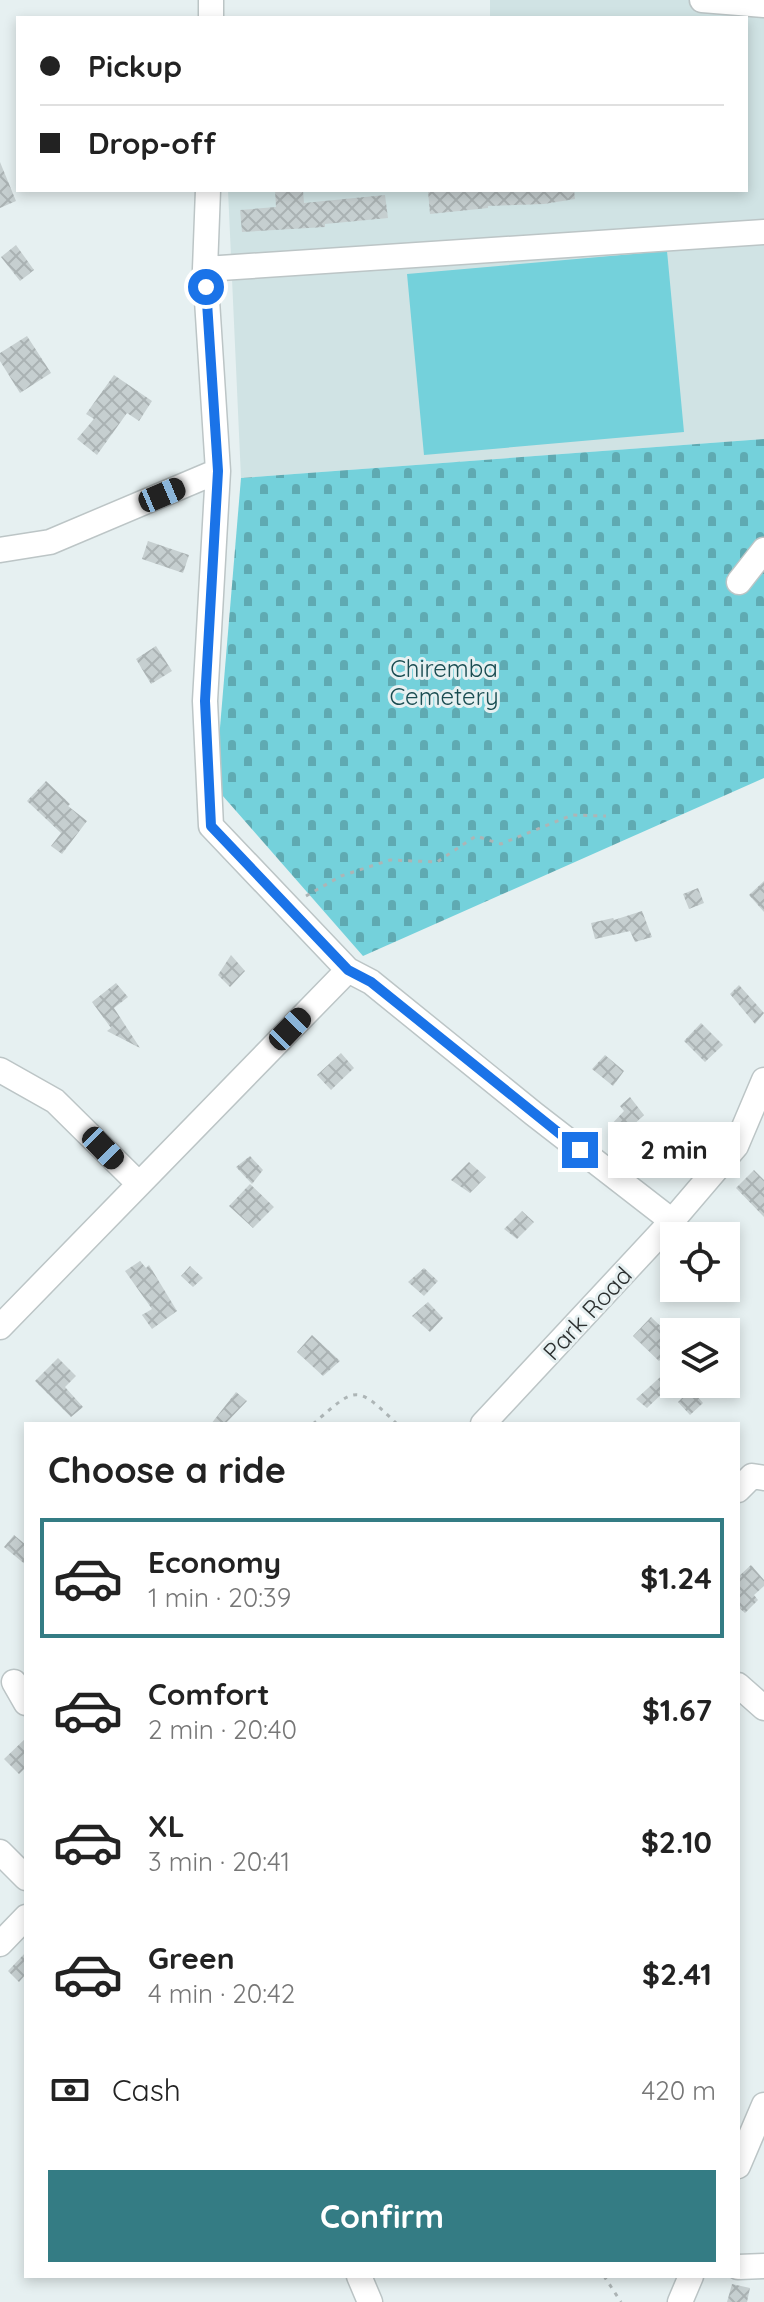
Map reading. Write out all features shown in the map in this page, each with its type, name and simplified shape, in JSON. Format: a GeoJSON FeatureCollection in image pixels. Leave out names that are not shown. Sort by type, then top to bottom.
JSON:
{"type":"FeatureCollection","features":[{"type":"Feature","properties":{"kind":"street"},"geometry":{"type":"LineString","coordinates":[[702,0],[764,5]]}},
{"type":"Feature","properties":{"kind":"street"},"geometry":{"type":"LineString","coordinates":[[208,192],[205,269],[218,471],[205,701],[211,826],[348,970],[371,982],[672,1221]]}},
{"type":"Feature","properties":{"kind":"street"},"geometry":{"type":"LineString","coordinates":[[205,269],[764,232]]}},
{"type":"Feature","properties":{"kind":"street"},"geometry":{"type":"LineString","coordinates":[[0,550],[50,542],[218,471]]}},
{"type":"Feature","properties":{"kind":"street"},"geometry":{"type":"LineString","coordinates":[[739,582],[764,550]]}},
{"type":"Feature","properties":{"kind":"street"},"geometry":{"type":"LineString","coordinates":[[0,1327],[348,970]]}},
{"type":"Feature","properties":{"kind":"street"},"geometry":{"type":"LineString","coordinates":[[0,1070],[55,1101],[138,1183]]}},
{"type":"Feature","properties":{"kind":"street","name":"Park Road"},"geometry":{"type":"LineString","coordinates":[[485,1422],[672,1221],[736,1146],[764,1080]]}},
{"type":"Feature","properties":{"kind":"street"},"geometry":{"type":"LineString","coordinates":[[740,1488],[752,1476],[764,1478]]}},
{"type":"Feature","properties":{"kind":"street"},"geometry":{"type":"LineString","coordinates":[[740,1687],[764,1708]]}},
{"type":"Feature","properties":{"kind":"street"},"geometry":{"type":"LineString","coordinates":[[0,1852],[24,1876]]}},
{"type":"Feature","properties":{"kind":"street"},"geometry":{"type":"LineString","coordinates":[[0,1944],[24,1919]]}},
{"type":"Feature","properties":{"kind":"street"},"geometry":{"type":"LineString","coordinates":[[740,2161],[764,2105]]}},
{"type":"Feature","properties":{"kind":"street"},"geometry":{"type":"LineString","coordinates":[[740,2267],[764,2266]]}},
{"type":"Feature","properties":{"kind":"street"},"geometry":{"type":"LineString","coordinates":[[360,2278],[370,2302]]}},
{"type":"Feature","properties":{"kind":"street"},"geometry":{"type":"LineString","coordinates":[[680,2302],[690,2278]]}},
{"type":"Feature","properties":{"kind":"path"},"geometry":{"type":"LineString","coordinates":[[289,905],[341,876],[390,860],[437,862],[476,836],[501,844],[572,815],[606,816]]}},
{"type":"Feature","properties":{"kind":"path"},"geometry":{"type":"LineString","coordinates":[[315,1422],[342,1399],[356,1394],[370,1397],[395,1422]]}},
{"type":"Feature","properties":{"kind":"path"},"geometry":{"type":"LineString","coordinates":[[605,2278],[621,2302]]}},
{"type":"Feature","properties":{"kind":"shaded area"},"geometry":{"type":"Polygon","coordinates":[[[490,0],[692,0],[764,5],[764,439],[241,478],[228,192],[748,192],[748,16],[490,16],[490,0]]]}},
{"type":"Feature","properties":{"kind":"green space"},"geometry":{"type":"Polygon","coordinates":[[[667,251],[684,432],[424,455],[407,274],[667,251]]]}},
{"type":"Feature","properties":{"kind":"green space","name":"Chiremba Cemetery"},"geometry":{"type":"Polygon","coordinates":[[[764,439],[764,778],[363,956],[215,787],[241,478],[764,439]]]}},
{"type":"Feature","properties":{"kind":"building"},"geometry":{"type":"Polygon","coordinates":[[[0,162],[16,201],[0,208],[0,162]]]}},
{"type":"Feature","properties":{"kind":"building"},"geometry":{"type":"Polygon","coordinates":[[[275,192],[303,192],[304,203],[385,195],[388,218],[325,224],[325,227],[242,232],[240,210],[276,207],[275,192]]]}},
{"type":"Feature","properties":{"kind":"building"},"geometry":{"type":"Polygon","coordinates":[[[428,192],[574,192],[575,199],[544,204],[488,206],[430,214],[428,192]]]}},
{"type":"Feature","properties":{"kind":"building"},"geometry":{"type":"Polygon","coordinates":[[[16,245],[34,270],[20,281],[1,257],[16,245]]]}},
{"type":"Feature","properties":{"kind":"building"},"geometry":{"type":"Polygon","coordinates":[[[27,336],[51,373],[20,393],[0,361],[0,353],[27,336]]]}},
{"type":"Feature","properties":{"kind":"building"},"geometry":{"type":"Polygon","coordinates":[[[114,375],[152,401],[139,421],[127,413],[97,455],[77,439],[94,419],[86,414],[114,375]]]}},
{"type":"Feature","properties":{"kind":"building"},"geometry":{"type":"Polygon","coordinates":[[[148,541],[189,555],[183,573],[142,559],[148,541]]]}},
{"type":"Feature","properties":{"kind":"building"},"geometry":{"type":"Polygon","coordinates":[[[156,646],[172,671],[151,684],[136,659],[156,646]]]}},
{"type":"Feature","properties":{"kind":"building"},"geometry":{"type":"Polygon","coordinates":[[[46,781],[70,804],[68,806],[87,821],[62,854],[51,846],[61,833],[27,801],[46,781]]]}},
{"type":"Feature","properties":{"kind":"building"},"geometry":{"type":"Polygon","coordinates":[[[764,881],[764,912],[749,895],[764,881]]]}},
{"type":"Feature","properties":{"kind":"building"},"geometry":{"type":"Polygon","coordinates":[[[698,888],[704,903],[689,909],[683,894],[698,888]]]}},
{"type":"Feature","properties":{"kind":"building"},"geometry":{"type":"Polygon","coordinates":[[[642,911],[652,937],[635,942],[630,931],[595,939],[591,923],[642,911]]]}},
{"type":"Feature","properties":{"kind":"building"},"geometry":{"type":"Polygon","coordinates":[[[231,955],[245,971],[230,987],[218,975],[231,955]]]}},
{"type":"Feature","properties":{"kind":"building"},"geometry":{"type":"Polygon","coordinates":[[[116,983],[128,997],[114,1008],[140,1048],[107,1031],[111,1028],[92,1002],[116,983]]]}},
{"type":"Feature","properties":{"kind":"building"},"geometry":{"type":"Polygon","coordinates":[[[739,985],[764,1013],[755,1024],[730,994],[739,985]]]}},
{"type":"Feature","properties":{"kind":"building"},"geometry":{"type":"Polygon","coordinates":[[[701,1023],[723,1045],[705,1062],[684,1041],[701,1023]]]}},
{"type":"Feature","properties":{"kind":"building"},"geometry":{"type":"Polygon","coordinates":[[[341,1053],[354,1068],[331,1090],[317,1075],[341,1053]]]}},
{"type":"Feature","properties":{"kind":"building"},"geometry":{"type":"Polygon","coordinates":[[[605,1055],[624,1071],[613,1086],[592,1069],[605,1055]]]}},
{"type":"Feature","properties":{"kind":"building"},"geometry":{"type":"Polygon","coordinates":[[[630,1097],[644,1115],[619,1138],[608,1128],[624,1111],[620,1106],[630,1097]]]}},
{"type":"Feature","properties":{"kind":"building"},"geometry":{"type":"Polygon","coordinates":[[[250,1156],[263,1170],[252,1184],[236,1167],[250,1156]]]}},
{"type":"Feature","properties":{"kind":"building"},"geometry":{"type":"Polygon","coordinates":[[[469,1162],[486,1177],[470,1193],[451,1180],[469,1162]]]}},
{"type":"Feature","properties":{"kind":"building"},"geometry":{"type":"Polygon","coordinates":[[[754,1170],[764,1180],[764,1217],[736,1188],[754,1170]]]}},
{"type":"Feature","properties":{"kind":"building"},"geometry":{"type":"Polygon","coordinates":[[[250,1184],[274,1207],[253,1228],[229,1206],[250,1184]]]}},
{"type":"Feature","properties":{"kind":"building"},"geometry":{"type":"Polygon","coordinates":[[[522,1211],[534,1222],[517,1239],[504,1229],[522,1211]]]}},
{"type":"Feature","properties":{"kind":"building"},"geometry":{"type":"Polygon","coordinates":[[[140,1261],[146,1268],[149,1265],[177,1311],[152,1329],[142,1315],[152,1309],[125,1271],[140,1261]]]}},
{"type":"Feature","properties":{"kind":"building"},"geometry":{"type":"Polygon","coordinates":[[[190,1266],[203,1278],[193,1287],[181,1276],[190,1266]]]}},
{"type":"Feature","properties":{"kind":"building"},"geometry":{"type":"Polygon","coordinates":[[[424,1268],[438,1281],[424,1296],[408,1282],[424,1268]]]}},
{"type":"Feature","properties":{"kind":"building"},"geometry":{"type":"Polygon","coordinates":[[[428,1302],[443,1318],[430,1332],[412,1316],[428,1302]]]}},
{"type":"Feature","properties":{"kind":"building"},"geometry":{"type":"Polygon","coordinates":[[[651,1317],[660,1326],[660,1360],[659,1361],[633,1336],[651,1317]]]}},
{"type":"Feature","properties":{"kind":"building"},"geometry":{"type":"Polygon","coordinates":[[[312,1335],[340,1361],[323,1376],[297,1352],[312,1335]]]}},
{"type":"Feature","properties":{"kind":"building"},"geometry":{"type":"Polygon","coordinates":[[[58,1358],[76,1376],[65,1387],[83,1407],[71,1417],[35,1381],[58,1358]]]}},
{"type":"Feature","properties":{"kind":"building"},"geometry":{"type":"Polygon","coordinates":[[[660,1377],[660,1396],[647,1408],[636,1399],[660,1377]]]}},
{"type":"Feature","properties":{"kind":"building"},"geometry":{"type":"Polygon","coordinates":[[[236,1392],[247,1401],[227,1422],[213,1422],[236,1392]]]}},
{"type":"Feature","properties":{"kind":"building"},"geometry":{"type":"Polygon","coordinates":[[[682,1398],[699,1398],[703,1403],[690,1415],[678,1402],[682,1398]]]}},
{"type":"Feature","properties":{"kind":"building"},"geometry":{"type":"Polygon","coordinates":[[[14,1535],[24,1543],[24,1563],[4,1547],[14,1535]]]}},
{"type":"Feature","properties":{"kind":"building"},"geometry":{"type":"Polygon","coordinates":[[[751,1565],[764,1580],[764,1586],[754,1595],[758,1600],[745,1613],[740,1609],[740,1575],[751,1565]]]}},
{"type":"Feature","properties":{"kind":"building"},"geometry":{"type":"Polygon","coordinates":[[[24,1740],[24,1769],[19,1774],[4,1759],[24,1740]]]}},
{"type":"Feature","properties":{"kind":"building"},"geometry":{"type":"Polygon","coordinates":[[[24,1954],[24,1976],[19,1982],[8,1971],[24,1954]]]}},
{"type":"Feature","properties":{"kind":"building"},"geometry":{"type":"Polygon","coordinates":[[[732,2284],[750,2288],[747,2302],[727,2302],[732,2284]]]}},
{"type":"Feature","properties":{"kind":"route"},"geometry":{"type":"LineString","coordinates":[[206,287],[218,471],[205,701],[211,826],[348,970],[371,982],[580,1150]]}}]}
